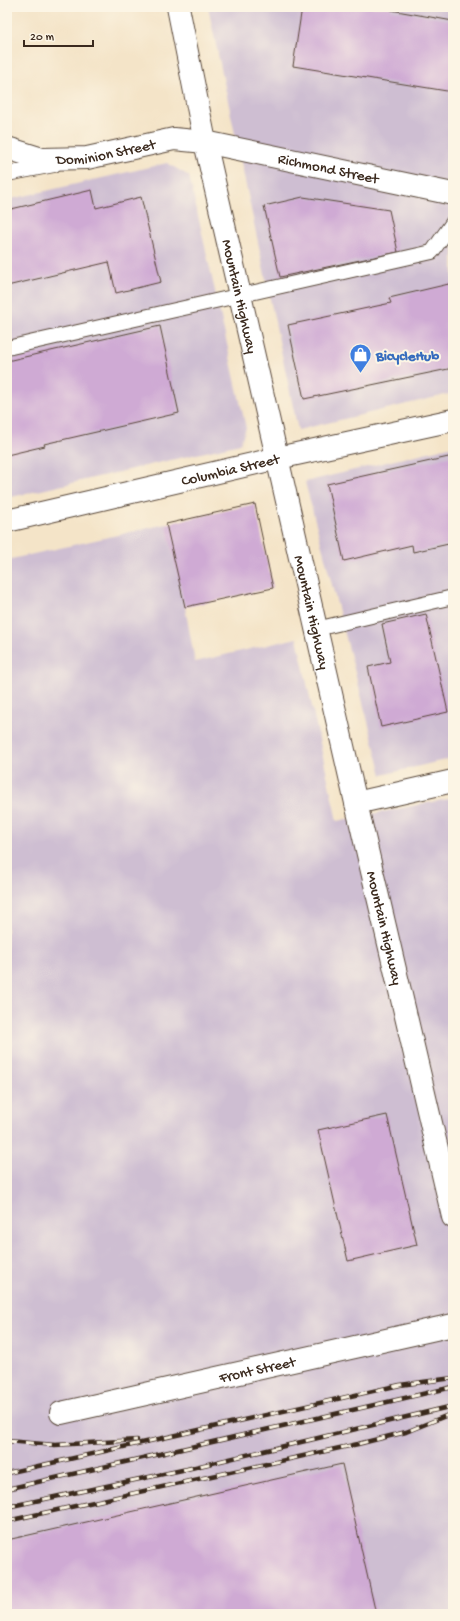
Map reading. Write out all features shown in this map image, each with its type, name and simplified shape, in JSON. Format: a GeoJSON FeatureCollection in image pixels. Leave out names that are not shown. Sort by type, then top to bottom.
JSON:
{"type":"FeatureCollection","features":[{"type":"Feature","properties":{"kind":"street","name":"Mountain Highway"},"geometry":{"type":"LineString","coordinates":[[178,7],[205,142],[356,803],[453,1217]]}},
{"type":"Feature","properties":{"kind":"street","name":"Dominion Street"},"geometry":{"type":"LineString","coordinates":[[7,148],[42,158],[87,158],[174,139],[205,142]]}},
{"type":"Feature","properties":{"kind":"street","name":"Richmond Street"},"geometry":{"type":"LineString","coordinates":[[205,142],[453,194]]}},
{"type":"Feature","properties":{"kind":"street","name":"Columbia Street"},"geometry":{"type":"LineString","coordinates":[[7,521],[278,458],[453,420]]}},
{"type":"Feature","properties":{"kind":"street"},"geometry":{"type":"LineString","coordinates":[[356,803],[453,782]]}},
{"type":"Feature","properties":{"kind":"street","name":"Front Street"},"geometry":{"type":"LineString","coordinates":[[61,1413],[453,1325]]}},
{"type":"Feature","properties":{"kind":"lane"},"geometry":{"type":"LineString","coordinates":[[7,174],[87,158]]}},
{"type":"Feature","properties":{"kind":"lane"},"geometry":{"type":"LineString","coordinates":[[7,348],[240,294],[432,252],[453,222]]}},
{"type":"Feature","properties":{"kind":"lane"},"geometry":{"type":"LineString","coordinates":[[316,628],[453,598]]}},
{"type":"Feature","properties":{"kind":"shaded area"},"geometry":{"type":"Polygon","coordinates":[[[208,7],[453,7],[453,393],[298,430],[208,7]]]}},
{"type":"Feature","properties":{"kind":"shaded area"},"geometry":{"type":"Polygon","coordinates":[[[167,163],[189,176],[246,428],[240,444],[7,498],[7,200],[167,163]]]}},
{"type":"Feature","properties":{"kind":"shaded area"},"geometry":{"type":"Polygon","coordinates":[[[453,446],[453,758],[382,775],[305,482],[453,446]]]}},
{"type":"Feature","properties":{"kind":"shaded area"},"geometry":{"type":"Polygon","coordinates":[[[166,524],[185,607],[195,662],[297,638],[337,821],[453,798],[453,1614],[7,1614],[7,560],[166,524]]]}},
{"type":"Feature","properties":{"kind":"building"},"geometry":{"type":"Polygon","coordinates":[[[302,7],[392,7],[391,10],[453,21],[453,92],[293,66],[302,7]]]}},
{"type":"Feature","properties":{"kind":"building"},"geometry":{"type":"Polygon","coordinates":[[[92,190],[96,208],[141,197],[161,282],[116,293],[109,262],[7,286],[7,210],[92,190]]]}},
{"type":"Feature","properties":{"kind":"building"},"geometry":{"type":"Polygon","coordinates":[[[303,197],[389,210],[398,252],[280,277],[264,206],[303,197]]]}},
{"type":"Feature","properties":{"kind":"building"},"geometry":{"type":"Polygon","coordinates":[[[453,283],[453,368],[304,399],[288,325],[391,303],[389,298],[453,283]]]}},
{"type":"Feature","properties":{"kind":"building"},"geometry":{"type":"Polygon","coordinates":[[[160,326],[179,413],[44,444],[45,446],[7,455],[7,361],[160,326]]]}},
{"type":"Feature","properties":{"kind":"building"},"geometry":{"type":"Polygon","coordinates":[[[453,456],[453,543],[413,552],[412,545],[344,561],[327,484],[453,456]]]}},
{"type":"Feature","properties":{"kind":"building"},"geometry":{"type":"Polygon","coordinates":[[[255,504],[273,588],[185,607],[166,524],[255,504]]]}},
{"type":"Feature","properties":{"kind":"building"},"geometry":{"type":"Polygon","coordinates":[[[426,614],[448,712],[381,727],[368,667],[390,662],[382,624],[426,614]]]}},
{"type":"Feature","properties":{"kind":"building"},"geometry":{"type":"Polygon","coordinates":[[[387,1115],[417,1245],[348,1261],[318,1130],[387,1115]]]}},
{"type":"Feature","properties":{"kind":"building"},"geometry":{"type":"Polygon","coordinates":[[[342,1464],[376,1614],[7,1614],[7,1540],[342,1464]]]}},
{"type":"Feature","properties":{"kind":"railway"},"geometry":{"type":"LineString","coordinates":[[7,1473],[400,1385],[453,1378]]}},
{"type":"Feature","properties":{"kind":"railway"},"geometry":{"type":"LineString","coordinates":[[7,1489],[453,1387]]}},
{"type":"Feature","properties":{"kind":"railway"},"geometry":{"type":"LineString","coordinates":[[7,1507],[187,1469],[453,1406]]}},
{"type":"Feature","properties":{"kind":"railway"},"geometry":{"type":"LineString","coordinates":[[7,1521],[358,1444],[406,1432],[453,1413]]}},
{"type":"Feature","properties":{"kind":"railway"},"geometry":{"type":"LineString","coordinates":[[7,1441],[55,1445],[137,1440]]}},
{"type":"Feature","properties":{"kind":"place","name":"BicycleHub"},"geometry":{"type":"Point","coordinates":[361,374]}}]}
